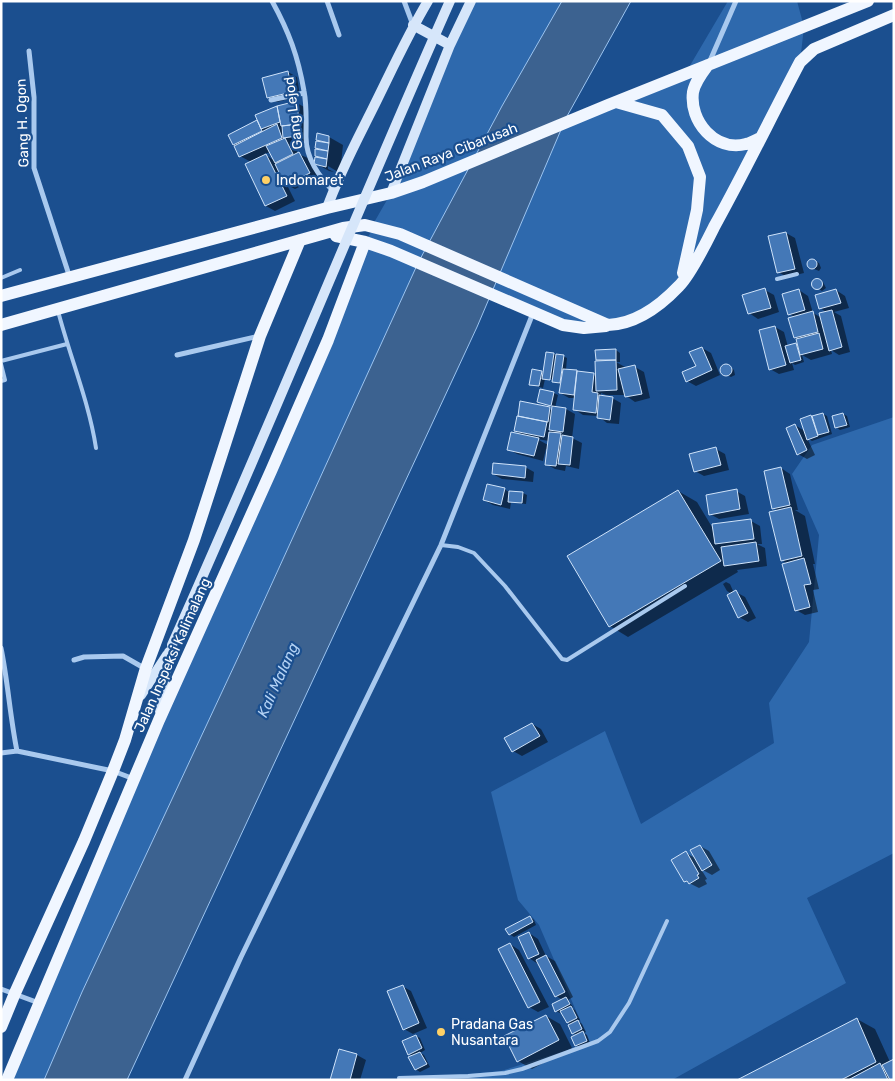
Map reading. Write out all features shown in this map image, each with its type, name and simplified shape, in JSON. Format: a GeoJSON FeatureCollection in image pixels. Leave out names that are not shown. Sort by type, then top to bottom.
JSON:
{"type":"FeatureCollection","features":[{"type":"Feature","properties":{"kind":"main road"},"geometry":{"type":"LineString","coordinates":[[327,208],[332,191],[413,25],[428,1]]}},
{"type":"Feature","properties":{"kind":"main road"},"geometry":{"type":"LineString","coordinates":[[136,702],[170,649],[234,506],[450,1]]}},
{"type":"Feature","properties":{"kind":"main road"},"geometry":{"type":"LineString","coordinates":[[391,193],[450,45],[472,1]]}},
{"type":"Feature","properties":{"kind":"main road","name":"Jalan Raya Cibarusah"},"geometry":{"type":"LineString","coordinates":[[1,296],[327,208],[391,193],[423,182],[573,119],[868,1]]}},
{"type":"Feature","properties":{"kind":"main road"},"geometry":{"type":"LineString","coordinates":[[318,235],[365,242],[391,251],[500,299],[573,328],[619,325],[658,306],[680,285],[728,202],[800,62],[814,49],[894,15]]}},
{"type":"Feature","properties":{"kind":"main road"},"geometry":{"type":"LineString","coordinates":[[413,25],[450,45]]}},
{"type":"Feature","properties":{"kind":"main road"},"geometry":{"type":"LineString","coordinates":[[708,65],[694,91],[693,108],[699,124],[711,137],[727,144],[744,144],[760,138]]}},
{"type":"Feature","properties":{"kind":"main road"},"geometry":{"type":"LineString","coordinates":[[616,102],[662,115],[688,145],[700,177],[697,210],[680,285]]}},
{"type":"Feature","properties":{"kind":"main road"},"geometry":{"type":"LineString","coordinates":[[1,325],[343,228],[365,224],[400,234],[608,326]]}},
{"type":"Feature","properties":{"kind":"main road","name":"Jalan Inspeksi Kalimalang"},"geometry":{"type":"LineString","coordinates":[[1,1027],[114,772],[146,668],[194,540],[260,336],[300,240]]}},
{"type":"Feature","properties":{"kind":"main road","name":"Jalan Inspeksi Kalimalang"},"geometry":{"type":"LineString","coordinates":[[7,1080],[159,720],[271,472],[324,349],[365,242]]}},
{"type":"Feature","properties":{"kind":"main road"},"geometry":{"type":"LineString","coordinates":[[159,720],[170,649]]}},
{"type":"Feature","properties":{"kind":"street","name":"Gang Lejod"},"geometry":{"type":"LineString","coordinates":[[272,1],[288,30],[298,60],[304,93],[306,139],[311,162],[320,177],[332,191]]}},
{"type":"Feature","properties":{"kind":"street"},"geometry":{"type":"LineString","coordinates":[[326,1],[339,35]]}},
{"type":"Feature","properties":{"kind":"street"},"geometry":{"type":"LineString","coordinates":[[404,1],[413,25]]}},
{"type":"Feature","properties":{"kind":"street"},"geometry":{"type":"LineString","coordinates":[[708,65],[736,1]]}},
{"type":"Feature","properties":{"kind":"street","name":"Gang H. Ogon"},"geometry":{"type":"LineString","coordinates":[[29,51],[34,97],[34,168],[70,278]]}},
{"type":"Feature","properties":{"kind":"street"},"geometry":{"type":"LineString","coordinates":[[271,100],[304,93]]}},
{"type":"Feature","properties":{"kind":"street"},"geometry":{"type":"LineString","coordinates":[[185,1080],[242,957],[441,545],[533,312]]}},
{"type":"Feature","properties":{"kind":"street"},"geometry":{"type":"LineString","coordinates":[[177,356],[260,336]]}},
{"type":"Feature","properties":{"kind":"street"},"geometry":{"type":"LineString","coordinates":[[1,648],[17,752]]}},
{"type":"Feature","properties":{"kind":"street"},"geometry":{"type":"LineString","coordinates":[[74,660],[84,657],[123,656],[146,668]]}},
{"type":"Feature","properties":{"kind":"street"},"geometry":{"type":"LineString","coordinates":[[1,753],[17,752],[114,772],[134,779]]}},
{"type":"Feature","properties":{"kind":"street"},"geometry":{"type":"LineString","coordinates":[[1,989],[39,1004]]}},
{"type":"Feature","properties":{"kind":"lane"},"geometry":{"type":"LineString","coordinates":[[1,278],[20,270]]}},
{"type":"Feature","properties":{"kind":"lane"},"geometry":{"type":"LineString","coordinates":[[777,279],[797,274]]}},
{"type":"Feature","properties":{"kind":"lane"},"geometry":{"type":"LineString","coordinates":[[58,309],[93,427],[96,448]]}},
{"type":"Feature","properties":{"kind":"lane"},"geometry":{"type":"LineString","coordinates":[[1,381],[6,380],[1,363],[67,344]]}},
{"type":"Feature","properties":{"kind":"lane"},"geometry":{"type":"LineString","coordinates":[[441,545],[458,547],[474,553],[505,586],[562,659],[567,660],[685,586]]}},
{"type":"Feature","properties":{"kind":"lane"},"geometry":{"type":"LineString","coordinates":[[399,1078],[505,1073],[598,1042],[610,1032],[629,1003],[667,921]]}},
{"type":"Feature","properties":{"kind":"shaded area"},"geometry":{"type":"Polygon","coordinates":[[[471,1],[562,1],[474,159],[685,74],[728,1],[797,1],[804,27],[800,62],[694,263],[658,306],[584,328],[420,264],[44,1080],[7,1080],[365,242],[391,193],[471,1]]]}},
{"type":"Feature","properties":{"kind":"shaded area"},"geometry":{"type":"Polygon","coordinates":[[[894,417],[894,853],[807,898],[846,983],[672,1080],[405,1080],[501,1071],[590,1043],[539,925],[518,900],[491,792],[605,731],[641,824],[774,743],[769,703],[809,642],[819,535],[792,474],[812,445],[894,417]]]}},
{"type":"Feature","properties":{"kind":"water","name":"Kali Malang"},"geometry":{"type":"Polygon","coordinates":[[[562,1],[631,1],[566,118],[477,327],[127,1080],[44,1080],[82,992],[242,649],[418,263],[502,106],[562,1]]]}},
{"type":"Feature","properties":{"kind":"building"},"geometry":{"type":"Polygon","coordinates":[[[288,71],[292,92],[267,98],[262,78],[288,71]]]}},
{"type":"Feature","properties":{"kind":"building"},"geometry":{"type":"Polygon","coordinates":[[[297,101],[299,124],[281,126],[277,106],[297,101]]]}},
{"type":"Feature","properties":{"kind":"building"},"geometry":{"type":"Polygon","coordinates":[[[277,106],[280,122],[261,129],[255,115],[277,106]]]}},
{"type":"Feature","properties":{"kind":"building"},"geometry":{"type":"Polygon","coordinates":[[[257,120],[262,131],[233,145],[228,135],[257,120]]]}},
{"type":"Feature","properties":{"kind":"building"},"geometry":{"type":"Polygon","coordinates":[[[277,124],[282,138],[239,157],[234,146],[277,124]]]}},
{"type":"Feature","properties":{"kind":"building"},"geometry":{"type":"Polygon","coordinates":[[[299,124],[297,136],[283,138],[282,126],[299,124]]]}},
{"type":"Feature","properties":{"kind":"building"},"geometry":{"type":"Polygon","coordinates":[[[317,133],[329,136],[329,143],[316,140],[317,133]]]}},
{"type":"Feature","properties":{"kind":"building"},"geometry":{"type":"Polygon","coordinates":[[[285,138],[293,154],[275,163],[266,146],[285,138]]]}},
{"type":"Feature","properties":{"kind":"building"},"geometry":{"type":"Polygon","coordinates":[[[316,141],[329,143],[328,151],[315,148],[316,141]]]}},
{"type":"Feature","properties":{"kind":"building"},"geometry":{"type":"Polygon","coordinates":[[[315,149],[328,151],[327,159],[315,156],[315,149]]]}},
{"type":"Feature","properties":{"kind":"building"},"geometry":{"type":"Polygon","coordinates":[[[299,152],[310,173],[285,185],[275,164],[299,152]]]}},
{"type":"Feature","properties":{"kind":"building","name":"Indomaret"},"geometry":{"type":"Polygon","coordinates":[[[266,154],[287,196],[265,206],[245,164],[266,154]]]}},
{"type":"Feature","properties":{"kind":"building"},"geometry":{"type":"Polygon","coordinates":[[[315,157],[327,159],[326,167],[314,164],[315,157]]]}},
{"type":"Feature","properties":{"kind":"building"},"geometry":{"type":"Polygon","coordinates":[[[786,232],[795,269],[777,273],[768,236],[786,232]]]}},
{"type":"Feature","properties":{"kind":"building"},"geometry":{"type":"Polygon","coordinates":[[[810,259],[814,259],[817,264],[816,268],[810,269],[807,266],[807,262],[810,259]]]}},
{"type":"Feature","properties":{"kind":"building"},"geometry":{"type":"Polygon","coordinates":[[[817,278],[823,284],[817,290],[811,284],[817,278]]]}},
{"type":"Feature","properties":{"kind":"building"},"geometry":{"type":"Polygon","coordinates":[[[765,288],[771,308],[748,314],[742,295],[765,288]]]}},
{"type":"Feature","properties":{"kind":"building"},"geometry":{"type":"Polygon","coordinates":[[[799,289],[805,310],[788,315],[782,294],[799,289]]]}},
{"type":"Feature","properties":{"kind":"building"},"geometry":{"type":"Polygon","coordinates":[[[836,289],[841,303],[819,309],[815,295],[836,289]]]}},
{"type":"Feature","properties":{"kind":"building"},"geometry":{"type":"Polygon","coordinates":[[[832,310],[842,347],[829,351],[819,313],[832,310]]]}},
{"type":"Feature","properties":{"kind":"building"},"geometry":{"type":"Polygon","coordinates":[[[813,311],[818,332],[794,338],[788,318],[813,311]]]}},
{"type":"Feature","properties":{"kind":"building"},"geometry":{"type":"Polygon","coordinates":[[[775,326],[786,365],[769,370],[759,330],[775,326]]]}},
{"type":"Feature","properties":{"kind":"building"},"geometry":{"type":"Polygon","coordinates":[[[819,333],[823,349],[800,355],[796,339],[819,333]]]}},
{"type":"Feature","properties":{"kind":"building"},"geometry":{"type":"Polygon","coordinates":[[[796,343],[801,360],[790,363],[785,346],[796,343]]]}},
{"type":"Feature","properties":{"kind":"building"},"geometry":{"type":"Polygon","coordinates":[[[702,347],[712,370],[686,382],[682,372],[696,366],[689,352],[702,347]]]}},
{"type":"Feature","properties":{"kind":"building"},"geometry":{"type":"Polygon","coordinates":[[[616,349],[616,360],[596,360],[595,350],[616,349]]]}},
{"type":"Feature","properties":{"kind":"building"},"geometry":{"type":"Polygon","coordinates":[[[546,352],[554,353],[550,380],[542,379],[546,352]]]}},
{"type":"Feature","properties":{"kind":"building"},"geometry":{"type":"Polygon","coordinates":[[[556,354],[564,355],[560,383],[552,382],[556,354]]]}},
{"type":"Feature","properties":{"kind":"building"},"geometry":{"type":"Polygon","coordinates":[[[616,360],[617,390],[596,391],[595,361],[616,360]]]}},
{"type":"Feature","properties":{"kind":"building"},"geometry":{"type":"Polygon","coordinates":[[[726,364],[732,370],[726,376],[720,370],[726,364]]]}},
{"type":"Feature","properties":{"kind":"building"},"geometry":{"type":"Polygon","coordinates":[[[635,365],[642,394],[625,397],[618,369],[635,365]]]}},
{"type":"Feature","properties":{"kind":"building"},"geometry":{"type":"Polygon","coordinates":[[[532,369],[542,371],[539,386],[529,385],[532,369]]]}},
{"type":"Feature","properties":{"kind":"building"},"geometry":{"type":"Polygon","coordinates":[[[563,369],[577,370],[574,395],[559,393],[563,369]]]}},
{"type":"Feature","properties":{"kind":"building"},"geometry":{"type":"Polygon","coordinates":[[[577,371],[594,373],[592,392],[598,393],[596,413],[573,410],[577,371]]]}},
{"type":"Feature","properties":{"kind":"building"},"geometry":{"type":"Polygon","coordinates":[[[540,389],[554,392],[551,406],[537,402],[540,389]]]}},
{"type":"Feature","properties":{"kind":"building"},"geometry":{"type":"Polygon","coordinates":[[[599,395],[613,397],[610,420],[597,418],[599,395]]]}},
{"type":"Feature","properties":{"kind":"building"},"geometry":{"type":"Polygon","coordinates":[[[520,401],[550,407],[548,422],[518,416],[520,401]]]}},
{"type":"Feature","properties":{"kind":"building"},"geometry":{"type":"Polygon","coordinates":[[[552,406],[566,408],[563,432],[549,430],[552,406]]]}},
{"type":"Feature","properties":{"kind":"building"},"geometry":{"type":"Polygon","coordinates":[[[823,413],[829,432],[818,435],[812,416],[823,413]]]}},
{"type":"Feature","properties":{"kind":"building"},"geometry":{"type":"Polygon","coordinates":[[[843,413],[847,425],[835,428],[832,416],[843,413]]]}},
{"type":"Feature","properties":{"kind":"building"},"geometry":{"type":"Polygon","coordinates":[[[811,415],[818,436],[807,440],[800,419],[811,415]]]}},
{"type":"Feature","properties":{"kind":"building"},"geometry":{"type":"Polygon","coordinates":[[[517,416],[547,422],[544,437],[514,431],[517,416]]]}},
{"type":"Feature","properties":{"kind":"building"},"geometry":{"type":"Polygon","coordinates":[[[795,424],[807,450],[797,455],[786,428],[795,424]]]}},
{"type":"Feature","properties":{"kind":"building"},"geometry":{"type":"Polygon","coordinates":[[[511,432],[539,438],[534,456],[507,450],[511,432]]]}},
{"type":"Feature","properties":{"kind":"building"},"geometry":{"type":"Polygon","coordinates":[[[549,432],[561,433],[556,466],[545,465],[549,432]]]}},
{"type":"Feature","properties":{"kind":"building"},"geometry":{"type":"Polygon","coordinates":[[[562,435],[573,437],[570,465],[558,464],[562,435]]]}},
{"type":"Feature","properties":{"kind":"building"},"geometry":{"type":"Polygon","coordinates":[[[716,447],[721,465],[694,472],[689,454],[716,447]]]}},
{"type":"Feature","properties":{"kind":"building"},"geometry":{"type":"Polygon","coordinates":[[[493,463],[526,466],[525,478],[492,474],[493,463]]]}},
{"type":"Feature","properties":{"kind":"building"},"geometry":{"type":"Polygon","coordinates":[[[781,467],[790,505],[772,509],[764,471],[781,467]]]}},
{"type":"Feature","properties":{"kind":"building"},"geometry":{"type":"Polygon","coordinates":[[[487,484],[505,488],[501,505],[483,500],[487,484]]]}},
{"type":"Feature","properties":{"kind":"building"},"geometry":{"type":"Polygon","coordinates":[[[737,489],[740,509],[709,515],[706,495],[737,489]]]}},
{"type":"Feature","properties":{"kind":"building"},"geometry":{"type":"Polygon","coordinates":[[[678,490],[721,561],[609,627],[567,556],[678,490]]]}},
{"type":"Feature","properties":{"kind":"building"},"geometry":{"type":"Polygon","coordinates":[[[509,491],[523,492],[522,503],[508,502],[509,491]]]}},
{"type":"Feature","properties":{"kind":"building"},"geometry":{"type":"Polygon","coordinates":[[[791,507],[802,556],[781,561],[769,512],[791,507]]]}},
{"type":"Feature","properties":{"kind":"building"},"geometry":{"type":"Polygon","coordinates":[[[751,519],[754,539],[715,544],[712,524],[751,519]]]}},
{"type":"Feature","properties":{"kind":"building"},"geometry":{"type":"Polygon","coordinates":[[[756,542],[759,561],[724,566],[721,547],[756,542]]]}},
{"type":"Feature","properties":{"kind":"building"},"geometry":{"type":"Polygon","coordinates":[[[804,558],[811,584],[804,585],[810,607],[795,611],[782,564],[804,558]]]}},
{"type":"Feature","properties":{"kind":"building"},"geometry":{"type":"Polygon","coordinates":[[[736,590],[748,613],[738,618],[727,595],[736,590]]]}},
{"type":"Feature","properties":{"kind":"building"},"geometry":{"type":"Polygon","coordinates":[[[532,723],[540,736],[512,752],[504,738],[532,723]]]}},
{"type":"Feature","properties":{"kind":"building"},"geometry":{"type":"Polygon","coordinates":[[[700,845],[712,865],[702,871],[690,850],[700,845]]]}},
{"type":"Feature","properties":{"kind":"building"},"geometry":{"type":"Polygon","coordinates":[[[686,851],[699,874],[697,875],[699,878],[689,884],[687,881],[684,882],[671,860],[686,851]]]}},
{"type":"Feature","properties":{"kind":"building"},"geometry":{"type":"Polygon","coordinates":[[[530,916],[533,922],[509,935],[505,929],[530,916]]]}},
{"type":"Feature","properties":{"kind":"building"},"geometry":{"type":"Polygon","coordinates":[[[529,932],[539,954],[528,959],[518,937],[529,932]]]}},
{"type":"Feature","properties":{"kind":"building"},"geometry":{"type":"Polygon","coordinates":[[[510,943],[540,1002],[528,1008],[498,949],[510,943]]]}},
{"type":"Feature","properties":{"kind":"building"},"geometry":{"type":"Polygon","coordinates":[[[546,955],[565,992],[555,997],[536,960],[546,955]]]}},
{"type":"Feature","properties":{"kind":"building"},"geometry":{"type":"Polygon","coordinates":[[[403,985],[419,1023],[403,1030],[387,991],[403,985]]]}},
{"type":"Feature","properties":{"kind":"building"},"geometry":{"type":"Polygon","coordinates":[[[566,997],[570,1004],[555,1012],[552,1004],[566,997]]]}},
{"type":"Feature","properties":{"kind":"building"},"geometry":{"type":"Polygon","coordinates":[[[571,1006],[577,1018],[567,1023],[560,1011],[571,1006]]]}},
{"type":"Feature","properties":{"kind":"building"},"geometry":{"type":"Polygon","coordinates":[[[546,1015],[559,1040],[517,1062],[504,1036],[546,1015]]]}},
{"type":"Feature","properties":{"kind":"building"},"geometry":{"type":"Polygon","coordinates":[[[857,1018],[876,1062],[841,1080],[737,1080],[857,1018]]]}},
{"type":"Feature","properties":{"kind":"building"},"geometry":{"type":"Polygon","coordinates":[[[578,1020],[582,1029],[572,1034],[568,1025],[578,1020]]]}},
{"type":"Feature","properties":{"kind":"building"},"geometry":{"type":"Polygon","coordinates":[[[583,1031],[587,1041],[575,1046],[571,1037],[583,1031]]]}},
{"type":"Feature","properties":{"kind":"building"},"geometry":{"type":"Polygon","coordinates":[[[416,1035],[422,1048],[408,1055],[402,1041],[416,1035]]]}},
{"type":"Feature","properties":{"kind":"building"},"geometry":{"type":"Polygon","coordinates":[[[339,1049],[357,1054],[350,1080],[330,1080],[339,1049]]]}},
{"type":"Feature","properties":{"kind":"building"},"geometry":{"type":"Polygon","coordinates":[[[420,1052],[427,1064],[415,1070],[408,1057],[420,1052]]]}},
{"type":"Feature","properties":{"kind":"building"},"geometry":{"type":"Polygon","coordinates":[[[894,1059],[894,1080],[890,1080],[882,1065],[894,1059]]]}},
{"type":"Feature","properties":{"kind":"building"},"geometry":{"type":"Polygon","coordinates":[[[880,1063],[888,1080],[848,1080],[880,1063]]]}},
{"type":"Feature","properties":{"kind":"place","name":"Indomaret"},"geometry":{"type":"Point","coordinates":[266,180]}},
{"type":"Feature","properties":{"kind":"place","name":"Pradana Gas Nusantara"},"geometry":{"type":"Point","coordinates":[441,1032]}}]}
